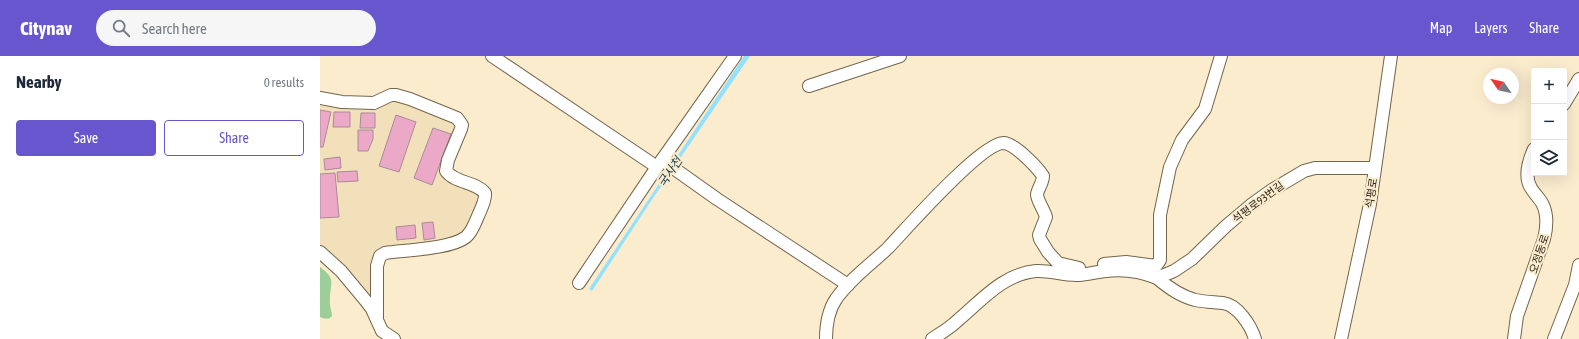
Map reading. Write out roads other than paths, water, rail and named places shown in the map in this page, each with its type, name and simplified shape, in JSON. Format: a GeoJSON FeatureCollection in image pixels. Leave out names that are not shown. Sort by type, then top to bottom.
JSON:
{"type":"FeatureCollection","features":[{"type":"Feature","properties":{"kind":"street"},"geometry":{"type":"LineString","coordinates":[[492,56],[676,171],[848,285]]}},
{"type":"Feature","properties":{"kind":"street"},"geometry":{"type":"LineString","coordinates":[[579,283],[735,56]]}},
{"type":"Feature","properties":{"kind":"street"},"geometry":{"type":"LineString","coordinates":[[809,86],[900,56]]}},
{"type":"Feature","properties":{"kind":"street"},"geometry":{"type":"LineString","coordinates":[[1151,273],[1160,260],[1160,215],[1170,167],[1182,140],[1205,109],[1221,56]]}},
{"type":"Feature","properties":{"kind":"street","name":"석평로"},"geometry":{"type":"LineString","coordinates":[[1343,336],[1370,204],[1392,56]]}},
{"type":"Feature","properties":{"kind":"street"},"geometry":{"type":"LineString","coordinates":[[1567,99],[1579,79]]}},
{"type":"Feature","properties":{"kind":"street"},"geometry":{"type":"LineString","coordinates":[[320,98],[342,102],[374,103],[391,95],[396,95],[457,118],[462,125],[448,160],[446,171],[451,176],[476,186],[485,193],[486,196],[472,229],[465,238],[458,242],[442,247],[385,253],[380,256],[377,266],[377,335],[394,339]]}},
{"type":"Feature","properties":{"kind":"street"},"geometry":{"type":"LineString","coordinates":[[826,339],[826,329],[831,308],[848,285],[883,252],[966,168],[990,148],[1004,143],[1016,149],[1034,165],[1043,176],[1043,181],[1037,192],[1037,196],[1046,217],[1039,235],[1043,246],[1058,263],[1079,272]]}},
{"type":"Feature","properties":{"kind":"street","name":"오정동로"},"geometry":{"type":"LineString","coordinates":[[1514,339],[1517,316],[1547,227],[1546,216],[1542,204],[1530,188],[1527,180],[1531,156]]}},
{"type":"Feature","properties":{"kind":"street","name":"석평로93번길"},"geometry":{"type":"LineString","coordinates":[[1151,273],[1174,271],[1192,259],[1226,226],[1251,205],[1272,190],[1304,171],[1315,168],[1375,168]]}},
{"type":"Feature","properties":{"kind":"street"},"geometry":{"type":"LineString","coordinates":[[320,252],[329,258],[355,286],[377,319]]}},
{"type":"Feature","properties":{"kind":"street"},"geometry":{"type":"LineString","coordinates":[[1554,339],[1575,285],[1579,265]]}},
{"type":"Feature","properties":{"kind":"street"},"geometry":{"type":"LineString","coordinates":[[932,339],[956,323],[1001,283],[1024,273],[1037,271],[1068,275],[1079,272],[1127,271],[1151,273],[1171,290],[1179,294],[1208,303],[1224,303],[1232,306],[1243,317],[1253,332],[1255,339]]}},
{"type":"Feature","properties":{"kind":"water","name":"국사천"},"geometry":{"type":"Polygon","coordinates":[[[744,56],[750,56],[653,198],[592,291],[589,289],[744,56]]]}}]}
